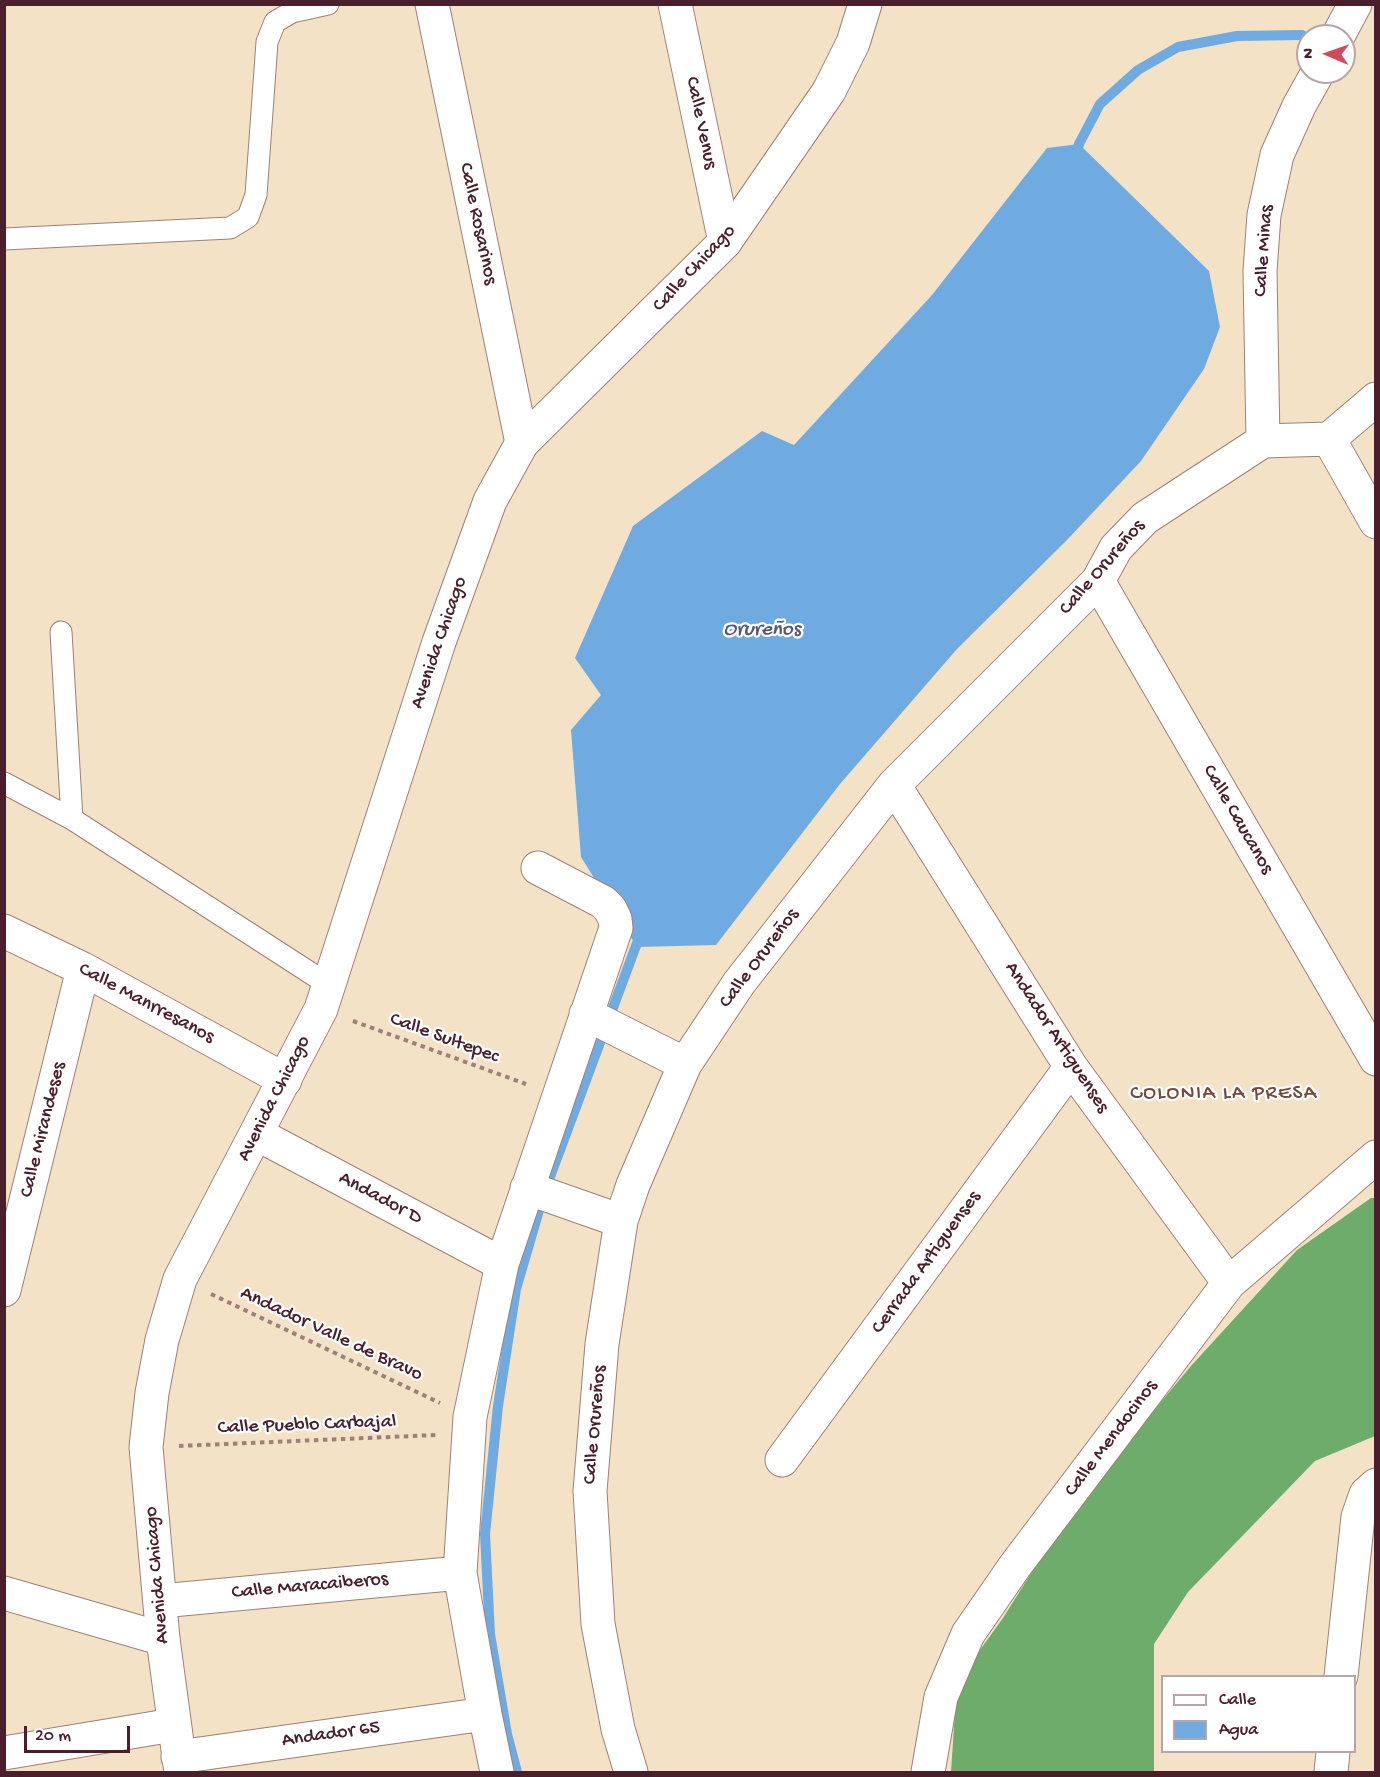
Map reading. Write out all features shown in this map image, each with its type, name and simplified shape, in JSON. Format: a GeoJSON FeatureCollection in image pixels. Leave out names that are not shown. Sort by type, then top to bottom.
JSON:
{"type":"FeatureCollection","features":[{"type":"Feature","properties":{"kind":"street","name":"Calle Rosarinos"},"geometry":{"type":"LineString","coordinates":[[432,4],[522,443]]}},
{"type":"Feature","properties":{"kind":"street","name":"Calle Venus"},"geometry":{"type":"LineString","coordinates":[[675,4],[725,242]]}},
{"type":"Feature","properties":{"kind":"street","name":"Calle Chicago"},"geometry":{"type":"LineString","coordinates":[[522,443],[725,242],[829,91],[853,43],[865,4]]}},
{"type":"Feature","properties":{"kind":"street"},"geometry":{"type":"LineString","coordinates":[[1344,24],[1355,4]]}},
{"type":"Feature","properties":{"kind":"street","name":"Calle Minas"},"geometry":{"type":"LineString","coordinates":[[1263,441],[1260,271],[1264,215],[1277,155],[1311,84]]}},
{"type":"Feature","properties":{"kind":"street"},"geometry":{"type":"LineString","coordinates":[[1263,441],[1329,439],[1376,399]]}},
{"type":"Feature","properties":{"kind":"street"},"geometry":{"type":"LineString","coordinates":[[1329,439],[1376,522]]}},
{"type":"Feature","properties":{"kind":"street","name":"Calle Orureños"},"geometry":{"type":"LineString","coordinates":[[631,1773],[618,1729],[598,1624],[590,1491],[602,1344],[620,1220],[683,1064],[739,983],[894,785],[1098,581],[1116,548],[1145,518],[1263,441]]}},
{"type":"Feature","properties":{"kind":"street","name":"Avenida Chicago"},"geometry":{"type":"LineString","coordinates":[[177,1751],[163,1639],[146,1447],[152,1393],[162,1340],[180,1279],[285,1080],[325,997],[466,567],[490,501],[522,443]]}},
{"type":"Feature","properties":{"kind":"street","name":"Calle Caucanos"},"geometry":{"type":"LineString","coordinates":[[1098,581],[1376,1059]]}},
{"type":"Feature","properties":{"kind":"street","name":"Andador Artiguenses"},"geometry":{"type":"LineString","coordinates":[[894,785],[1071,1067],[1229,1283]]}},
{"type":"Feature","properties":{"kind":"street"},"geometry":{"type":"LineString","coordinates":[[498,1773],[460,1573],[470,1426],[502,1264],[616,928],[610,909],[603,902],[538,867]]}},
{"type":"Feature","properties":{"kind":"street","name":"Calle Manrresanos"},"geometry":{"type":"LineString","coordinates":[[4,931],[83,969],[285,1080]]}},
{"type":"Feature","properties":{"kind":"street","name":"Calle Mirandeses"},"geometry":{"type":"LineString","coordinates":[[4,1290],[83,969]]}},
{"type":"Feature","properties":{"kind":"street"},"geometry":{"type":"LineString","coordinates":[[588,1014],[683,1064]]}},
{"type":"Feature","properties":{"kind":"street","name":"Cerrada Artiguenses"},"geometry":{"type":"LineString","coordinates":[[782,1460],[1071,1067]]}},
{"type":"Feature","properties":{"kind":"street","name":"Andador D"},"geometry":{"type":"LineString","coordinates":[[257,1134],[502,1264]]}},
{"type":"Feature","properties":{"kind":"street","name":"Calle Mendocinos"},"geometry":{"type":"LineString","coordinates":[[928,1773],[940,1697],[968,1634],[1022,1557],[1229,1283],[1376,1157]]}},
{"type":"Feature","properties":{"kind":"street"},"geometry":{"type":"LineString","coordinates":[[529,1188],[620,1220]]}},
{"type":"Feature","properties":{"kind":"street"},"geometry":{"type":"LineString","coordinates":[[1341,1675],[1358,1517],[1366,1494],[1376,1485]]}},
{"type":"Feature","properties":{"kind":"street","name":"Calle Maracaiberos"},"geometry":{"type":"LineString","coordinates":[[160,1601],[460,1573]]}},
{"type":"Feature","properties":{"kind":"street"},"geometry":{"type":"LineString","coordinates":[[4,1593],[163,1639]]}},
{"type":"Feature","properties":{"kind":"street","name":"Andador 65"},"geometry":{"type":"LineString","coordinates":[[177,1751],[485,1714]]}},
{"type":"Feature","properties":{"kind":"street"},"geometry":{"type":"LineString","coordinates":[[4,1753],[177,1751]]}},
{"type":"Feature","properties":{"kind":"street"},"geometry":{"type":"LineString","coordinates":[[1331,1773],[1333,1753]]}},
{"type":"Feature","properties":{"kind":"lane"},"geometry":{"type":"LineString","coordinates":[[4,239],[230,228],[248,217],[256,195],[267,42],[275,22],[292,12],[328,4]]}},
{"type":"Feature","properties":{"kind":"lane"},"geometry":{"type":"LineString","coordinates":[[61,632],[72,819]]}},
{"type":"Feature","properties":{"kind":"lane"},"geometry":{"type":"LineString","coordinates":[[4,783],[72,819],[325,997]]}},
{"type":"Feature","properties":{"kind":"path","name":"Calle Sultepec"},"geometry":{"type":"LineString","coordinates":[[325,997],[558,1096]]}},
{"type":"Feature","properties":{"kind":"path","name":"Andador Valle de Bravo"},"geometry":{"type":"LineString","coordinates":[[180,1279],[470,1426]]}},
{"type":"Feature","properties":{"kind":"path","name":"Calle Pueblo Carbajal"},"geometry":{"type":"LineString","coordinates":[[146,1447],[470,1426]]}},
{"type":"Feature","properties":{"kind":"green space"},"geometry":{"type":"Polygon","coordinates":[[[1371,1198],[1375,1198],[1375,1436],[1315,1461],[1188,1592],[1154,1644],[1154,1772],[951,1772],[957,1682],[1003,1618],[1072,1508],[1191,1366],[1297,1250],[1371,1198]]]}},
{"type":"Feature","properties":{"kind":"water","name":"Orureños"},"geometry":{"type":"Polygon","coordinates":[[[1079,144],[1209,271],[1220,327],[1204,369],[1141,461],[1068,539],[957,649],[840,784],[716,945],[637,947],[581,857],[571,730],[601,695],[575,658],[633,526],[762,431],[794,445],[932,295],[1047,148],[1079,144]]]}},
{"type":"Feature","properties":{"kind":"waterway"},"geometry":{"type":"LineString","coordinates":[[1076,156],[1079,144],[1100,104],[1138,70],[1178,47],[1237,36],[1296,35]]}},
{"type":"Feature","properties":{"kind":"waterway"},"geometry":{"type":"LineString","coordinates":[[517,1772],[507,1734],[490,1634],[485,1534],[498,1406],[516,1289],[544,1193],[640,935]]}},
{"type":"Feature","properties":{"kind":"district","name":"COLONIA LA PRESA"},"geometry":{"type":"Point","coordinates":[1224,1095]}}]}
